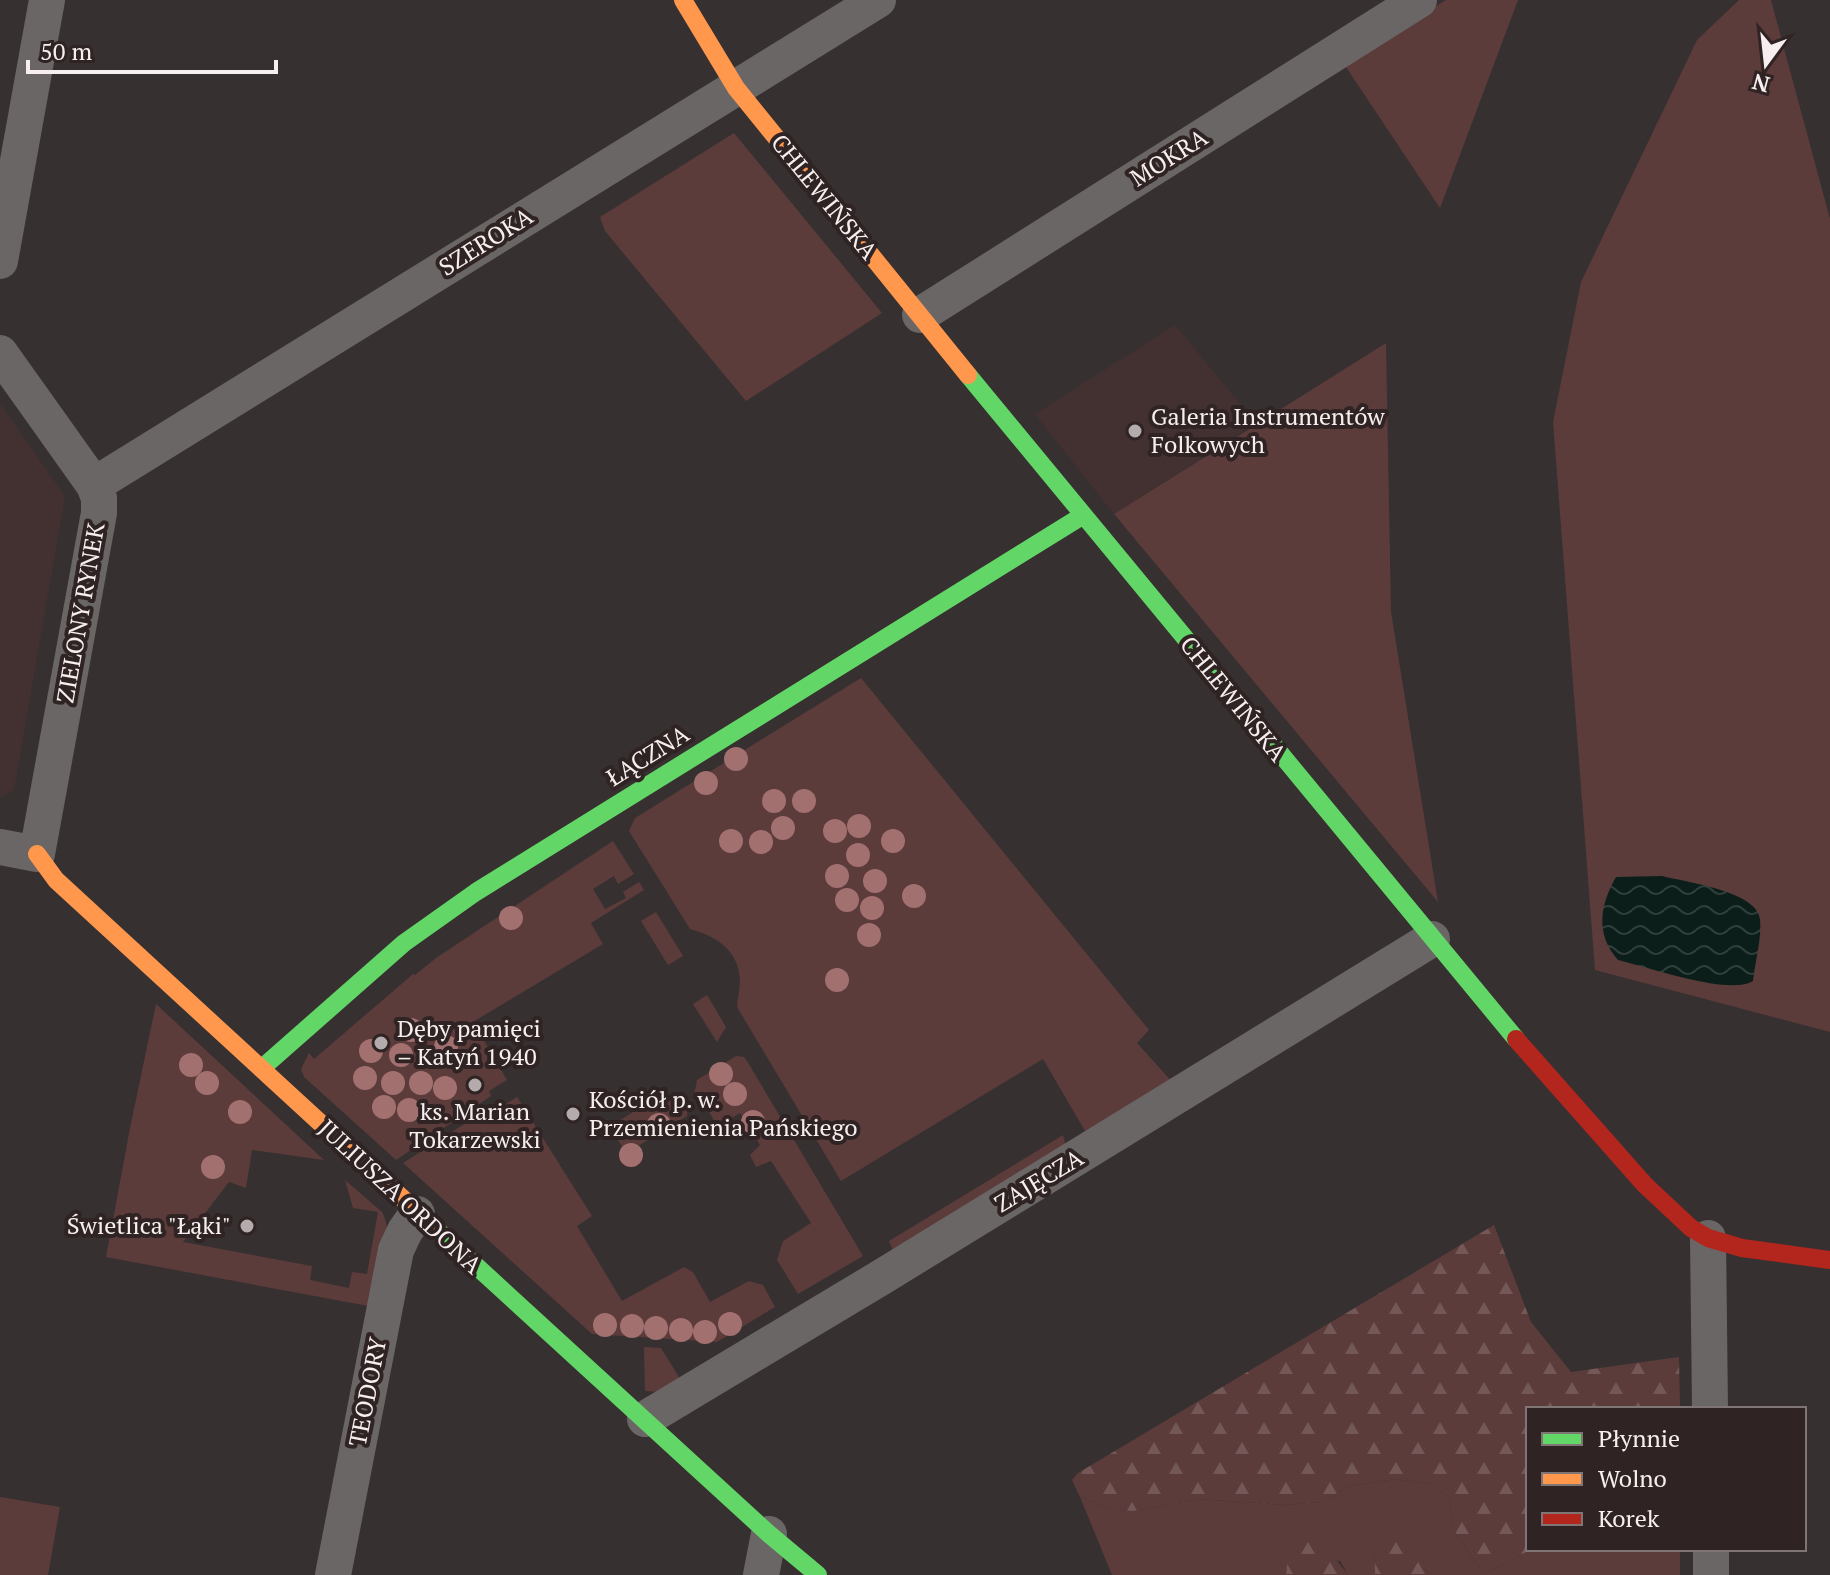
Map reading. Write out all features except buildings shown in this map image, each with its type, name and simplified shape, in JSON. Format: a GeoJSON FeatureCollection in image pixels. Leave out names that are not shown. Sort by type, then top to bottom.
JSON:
{"type":"FeatureCollection","features":[{"type":"Feature","properties":{"kind":"street"},"geometry":{"type":"LineString","coordinates":[[0,261],[47,0]]}},
{"type":"Feature","properties":{"kind":"street","name":"CHLEWIŃSKA"},"geometry":{"type":"LineString","coordinates":[[683,0],[736,88],[1082,516],[1432,939],[1575,1108],[1645,1185],[1691,1228],[1708,1238]]}},
{"type":"Feature","properties":{"kind":"street","name":"SZEROKA"},"geometry":{"type":"LineString","coordinates":[[94,485],[878,0]]}},
{"type":"Feature","properties":{"kind":"street","name":"MOKRA"},"geometry":{"type":"LineString","coordinates":[[920,315],[1419,0]]}},
{"type":"Feature","properties":{"kind":"street"},"geometry":{"type":"LineString","coordinates":[[0,353],[94,485]]}},
{"type":"Feature","properties":{"kind":"street","name":"ZIELONY RYNEK"},"geometry":{"type":"LineString","coordinates":[[37,854],[97,531],[99,498],[94,485]]}},
{"type":"Feature","properties":{"kind":"street","name":"ŁĄCZNA"},"geometry":{"type":"LineString","coordinates":[[262,1068],[404,943],[476,892],[1082,516]]}},
{"type":"Feature","properties":{"kind":"street"},"geometry":{"type":"LineString","coordinates":[[0,847],[37,854]]}},
{"type":"Feature","properties":{"kind":"street","name":"JULIUSZA ORDONA"},"geometry":{"type":"LineString","coordinates":[[37,854],[56,880],[417,1214],[818,1575]]}},
{"type":"Feature","properties":{"kind":"street","name":"ZAJĘCZA"},"geometry":{"type":"LineString","coordinates":[[645,1419],[1432,939]]}},
{"type":"Feature","properties":{"kind":"street","name":"TEODORY"},"geometry":{"type":"LineString","coordinates":[[333,1575],[396,1250],[417,1214]]}},
{"type":"Feature","properties":{"kind":"street"},"geometry":{"type":"LineString","coordinates":[[1710,1407],[1708,1238],[1742,1248],[1830,1260]]}},
{"type":"Feature","properties":{"kind":"street"},"geometry":{"type":"LineString","coordinates":[[761,1575],[769,1534]]}},
{"type":"Feature","properties":{"kind":"street"},"geometry":{"type":"LineString","coordinates":[[1711,1551],[1711,1575]]}},
{"type":"Feature","properties":{"kind":"shaded area"},"geometry":{"type":"Polygon","coordinates":[[[1175,325],[1256,423],[1114,514],[1035,414],[1175,325]]]}},
{"type":"Feature","properties":{"kind":"shaded area"},"geometry":{"type":"Polygon","coordinates":[[[0,404],[65,496],[14,790],[0,798],[0,404]]]}},
{"type":"Feature","properties":{"kind":"green space"},"geometry":{"type":"Polygon","coordinates":[[[1446,0],[1518,0],[1440,208],[1344,64],[1446,0]]]}},
{"type":"Feature","properties":{"kind":"green space"},"geometry":{"type":"Polygon","coordinates":[[[1739,0],[1771,0],[1830,219],[1830,1032],[1595,970],[1553,422],[1581,282],[1697,40],[1739,0]]]}},
{"type":"Feature","properties":{"kind":"green space"},"geometry":{"type":"Polygon","coordinates":[[[734,133],[882,313],[746,401],[605,231],[600,217],[734,133]]]}},
{"type":"Feature","properties":{"kind":"green space"},"geometry":{"type":"Polygon","coordinates":[[[1386,343],[1391,612],[1438,902],[1114,514],[1386,343]]]}},
{"type":"Feature","properties":{"kind":"green space"},"geometry":{"type":"Polygon","coordinates":[[[861,678],[1149,1030],[1137,1043],[1174,1084],[1088,1136],[1043,1059],[841,1181],[737,1007],[739,970],[731,953],[717,940],[690,929],[629,831],[635,818],[861,678]]]}},
{"type":"Feature","properties":{"kind":"green space"},"geometry":{"type":"Polygon","coordinates":[[[613,841],[634,874],[618,884],[614,876],[593,889],[605,909],[626,898],[623,892],[639,882],[644,890],[591,923],[603,944],[473,1022],[507,1080],[489,1091],[491,1096],[396,1160],[304,1077],[301,1069],[309,1053],[314,1059],[413,974],[613,841]]]}},
{"type":"Feature","properties":{"kind":"green space"},"geometry":{"type":"Polygon","coordinates":[[[656,912],[683,956],[668,965],[641,921],[656,912]]]}},
{"type":"Feature","properties":{"kind":"green space"},"geometry":{"type":"Polygon","coordinates":[[[707,995],[726,1027],[717,1042],[693,1004],[707,995]]]}},
{"type":"Feature","properties":{"kind":"green space"},"geometry":{"type":"Polygon","coordinates":[[[156,1004],[324,1160],[252,1150],[246,1188],[229,1182],[183,1242],[312,1266],[310,1280],[349,1288],[352,1272],[367,1274],[378,1212],[353,1208],[345,1180],[382,1212],[386,1222],[388,1246],[379,1308],[106,1257],[156,1004]]]}},
{"type":"Feature","properties":{"kind":"green space"},"geometry":{"type":"Polygon","coordinates":[[[736,1056],[744,1057],[747,1061],[863,1256],[798,1294],[777,1260],[783,1241],[811,1223],[771,1161],[756,1167],[750,1155],[760,1145],[740,1113],[721,1125],[716,1124],[705,1105],[698,1103],[694,1095],[697,1080],[736,1056]]]}},
{"type":"Feature","properties":{"kind":"green space"},"geometry":{"type":"Polygon","coordinates":[[[662,1094],[680,1098],[688,1107],[687,1116],[630,1151],[625,1151],[614,1134],[614,1124],[662,1094]]]}},
{"type":"Feature","properties":{"kind":"green space"},"geometry":{"type":"Polygon","coordinates":[[[517,1097],[592,1216],[577,1226],[622,1301],[684,1267],[693,1272],[710,1302],[749,1281],[763,1285],[775,1307],[717,1342],[592,1334],[403,1163],[496,1104],[500,1108],[517,1097]]]}},
{"type":"Feature","properties":{"kind":"green space"},"geometry":{"type":"Polygon","coordinates":[[[1063,1135],[1067,1151],[895,1255],[889,1241],[1063,1135]]]}},
{"type":"Feature","properties":{"kind":"green space"},"geometry":{"type":"Polygon","coordinates":[[[1494,1225],[1531,1322],[1571,1372],[1679,1357],[1680,1407],[1526,1407],[1528,1551],[1484,1574],[1453,1529],[1449,1498],[1433,1484],[1395,1479],[1350,1486],[1322,1502],[1285,1505],[1199,1499],[1134,1511],[1116,1510],[1080,1497],[1072,1480],[1078,1473],[1494,1225]]]}},
{"type":"Feature","properties":{"kind":"green space"},"geometry":{"type":"Polygon","coordinates":[[[644,1347],[661,1348],[682,1382],[659,1392],[645,1391],[644,1347]]]}},
{"type":"Feature","properties":{"kind":"green space"},"geometry":{"type":"Polygon","coordinates":[[[1395,1479],[1433,1484],[1449,1498],[1453,1529],[1484,1574],[1528,1551],[1680,1551],[1680,1575],[1428,1575],[1421,1556],[1374,1552],[1375,1575],[1348,1575],[1340,1561],[1289,1555],[1286,1575],[1112,1575],[1080,1497],[1116,1510],[1134,1511],[1199,1499],[1285,1505],[1322,1502],[1350,1486],[1395,1479]]]}},
{"type":"Feature","properties":{"kind":"green space"},"geometry":{"type":"Polygon","coordinates":[[[0,1497],[60,1507],[48,1575],[0,1575],[0,1497]]]}},
{"type":"Feature","properties":{"kind":"green space"},"geometry":{"type":"Polygon","coordinates":[[[1392,1531],[1408,1535],[1428,1575],[1375,1575],[1374,1552],[1392,1531]]]}},
{"type":"Feature","properties":{"kind":"green space"},"geometry":{"type":"Polygon","coordinates":[[[1304,1539],[1323,1542],[1348,1575],[1286,1575],[1288,1555],[1304,1539]]]}},
{"type":"Feature","properties":{"kind":"water"},"geometry":{"type":"Polygon","coordinates":[[[1662,876],[1718,889],[1747,901],[1756,909],[1760,926],[1753,981],[1742,985],[1708,983],[1618,960],[1606,940],[1602,919],[1606,898],[1616,877],[1662,876]]]}},
{"type":"Feature","properties":{"kind":"traffic: fast"},"geometry":{"type":"LineString","coordinates":[[968,375],[1516,1039]]}},
{"type":"Feature","properties":{"kind":"traffic: fast"},"geometry":{"type":"LineString","coordinates":[[262,1068],[404,943],[476,892],[1082,516]]}},
{"type":"Feature","properties":{"kind":"traffic: fast"},"geometry":{"type":"LineString","coordinates":[[438,1231],[769,1534],[818,1575]]}},
{"type":"Feature","properties":{"kind":"traffic: slow"},"geometry":{"type":"LineString","coordinates":[[683,0],[736,88],[968,375]]}},
{"type":"Feature","properties":{"kind":"traffic: slow"},"geometry":{"type":"LineString","coordinates":[[37,854],[56,880],[438,1231]]}},
{"type":"Feature","properties":{"kind":"traffic: jam"},"geometry":{"type":"LineString","coordinates":[[1516,1039],[1645,1185],[1691,1228],[1708,1238],[1742,1248],[1830,1260]]}},
{"type":"Feature","properties":{"kind":"place","name":"Galeria Instrumentów Folkowych"},"geometry":{"type":"Point","coordinates":[1135,431]}},
{"type":"Feature","properties":{"kind":"place","name":"Dęby pamięci – Katyń 1940"},"geometry":{"type":"Point","coordinates":[381,1043]}},
{"type":"Feature","properties":{"kind":"place","name":"ks. Marian Tokarzewski"},"geometry":{"type":"Point","coordinates":[475,1085]}},
{"type":"Feature","properties":{"kind":"place","name":"Kościół p. w. Przemienienia Pańskiego"},"geometry":{"type":"Point","coordinates":[573,1114]}},
{"type":"Feature","properties":{"kind":"place","name":"Świetlica \"Łąki\""},"geometry":{"type":"Point","coordinates":[247,1226]}}]}
